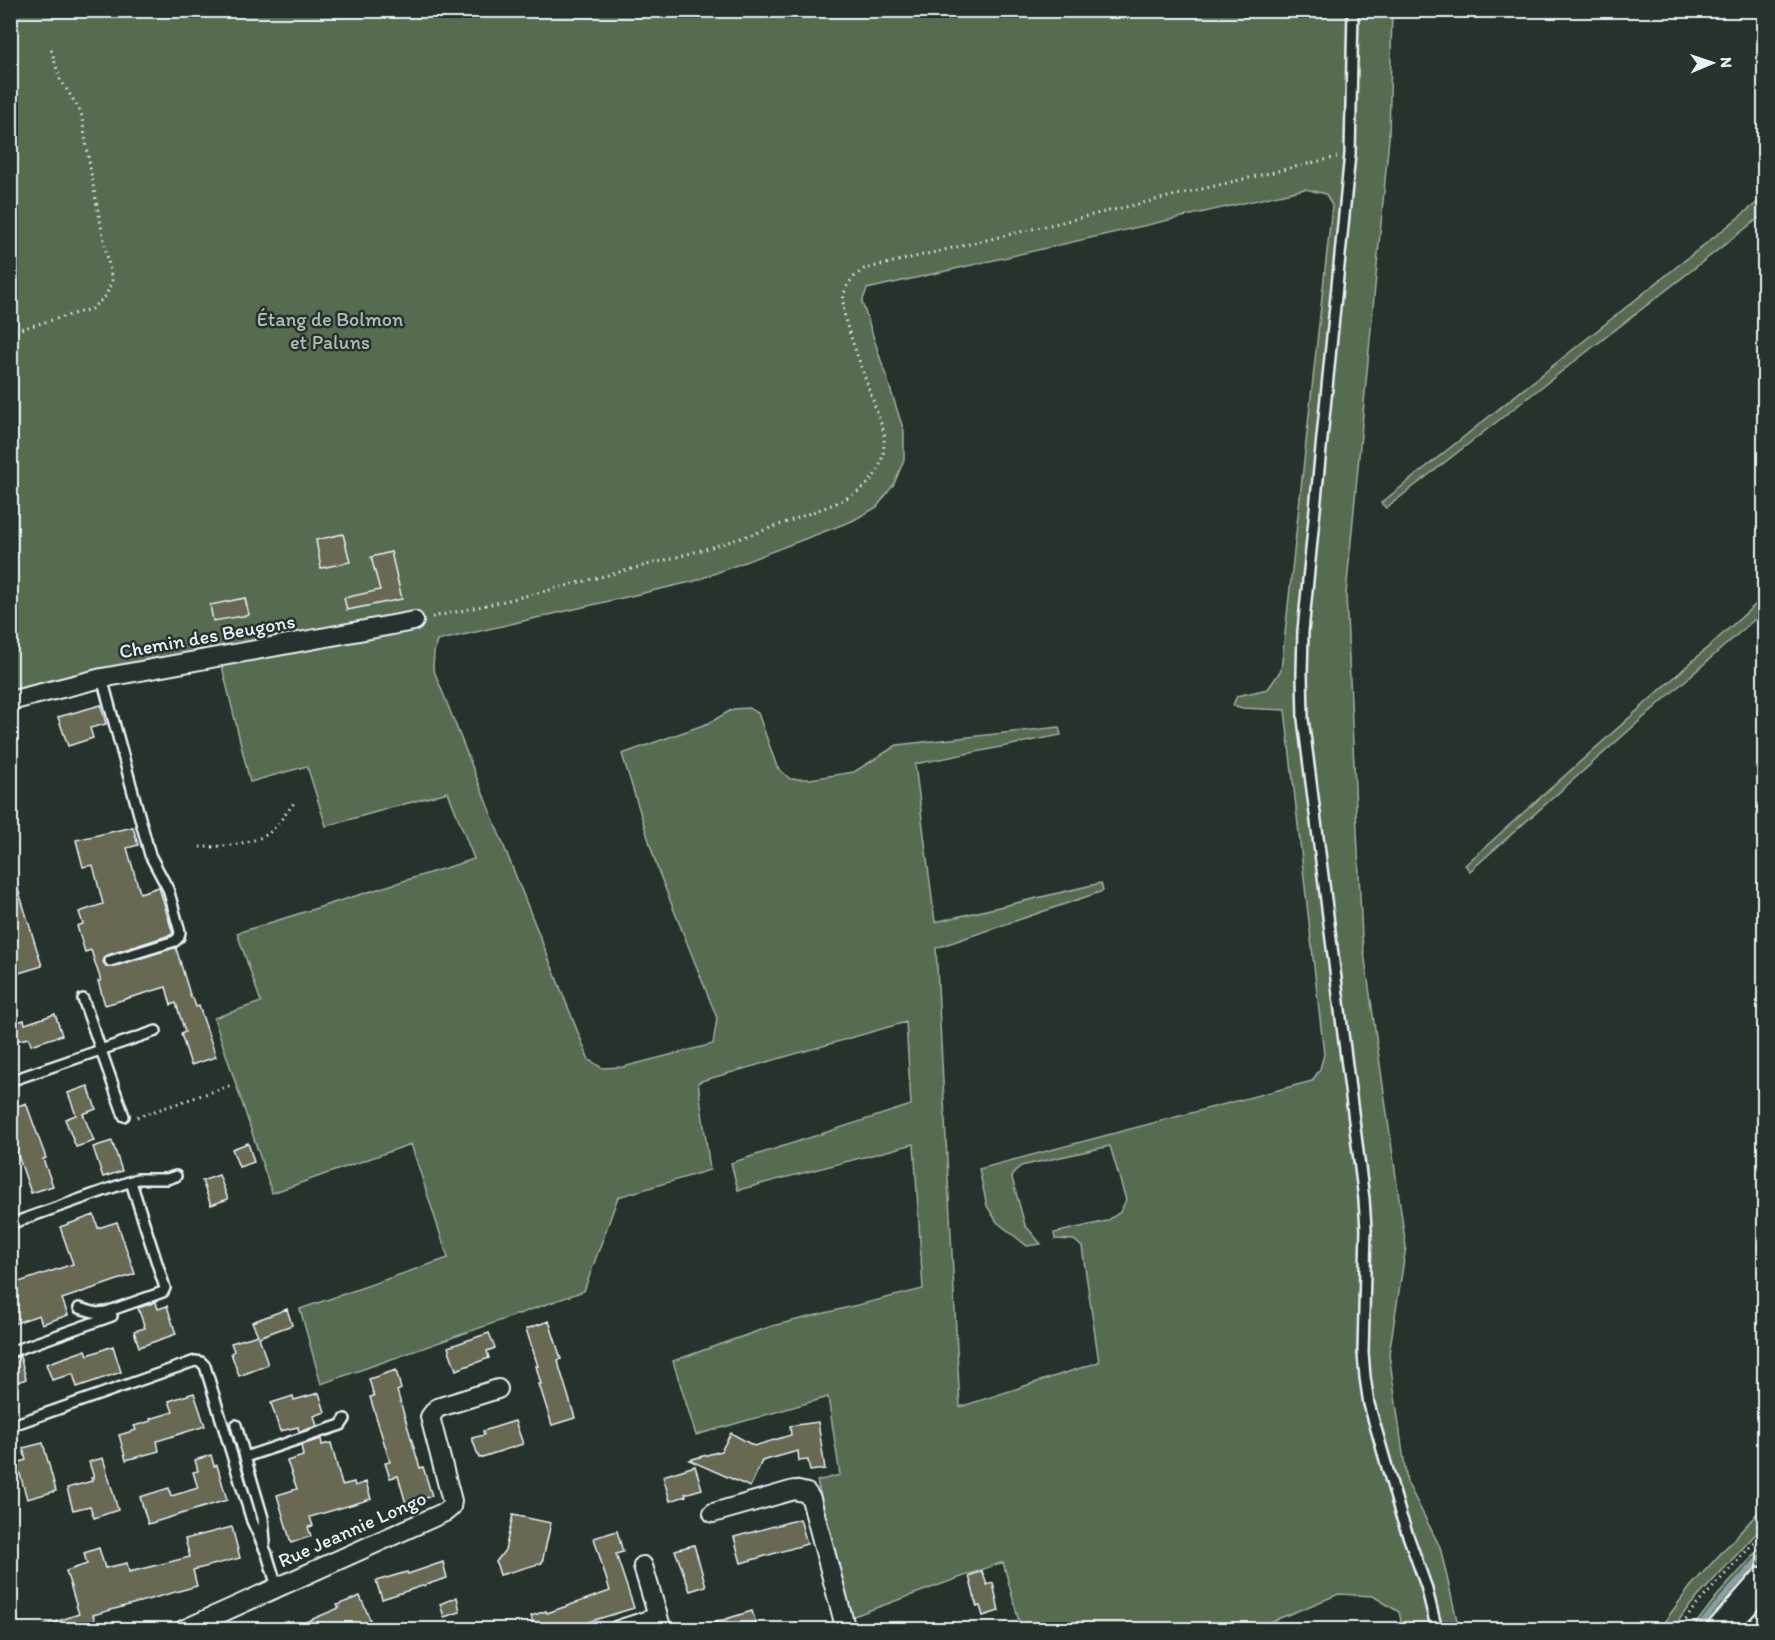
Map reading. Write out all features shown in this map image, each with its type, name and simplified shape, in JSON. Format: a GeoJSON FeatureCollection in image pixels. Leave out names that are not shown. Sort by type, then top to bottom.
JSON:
{"type":"FeatureCollection","features":[{"type":"Feature","properties":{"kind":"street","name":"Chemin des Beugons"},"geometry":{"type":"LineString","coordinates":[[10,701],[102,678],[414,621]]}},
{"type":"Feature","properties":{"kind":"street","name":"Rue Jeannie Longo"},"geometry":{"type":"LineString","coordinates":[[183,1629],[445,1512],[451,1507],[452,1501],[430,1417],[437,1408],[498,1389]]}},
{"type":"Feature","properties":{"kind":"street"},"geometry":{"type":"LineString","coordinates":[[713,1513],[794,1490],[807,1493],[811,1499],[846,1629]]}},
{"type":"Feature","properties":{"kind":"street"},"geometry":{"type":"LineString","coordinates":[[618,1629],[660,1623],[643,1566]]}},
{"type":"Feature","properties":{"kind":"street"},"geometry":{"type":"LineString","coordinates":[[1721,1629],[1764,1581]]}},
{"type":"Feature","properties":{"kind":"lane"},"geometry":{"type":"LineString","coordinates":[[1353,10],[1350,154],[1303,631],[1303,719],[1364,1199],[1366,1229],[1363,1353],[1365,1377],[1370,1404],[1401,1516],[1426,1586],[1437,1629]]}},
{"type":"Feature","properties":{"kind":"lane"},"geometry":{"type":"LineString","coordinates":[[102,678],[150,855],[168,890],[180,932],[179,938],[175,940],[110,961]]}},
{"type":"Feature","properties":{"kind":"lane"},"geometry":{"type":"LineString","coordinates":[[83,999],[124,1116]]}},
{"type":"Feature","properties":{"kind":"lane"},"geometry":{"type":"LineString","coordinates":[[10,1081],[156,1031]]}},
{"type":"Feature","properties":{"kind":"lane"},"geometry":{"type":"LineString","coordinates":[[10,1224],[130,1182],[145,1178],[161,1179],[176,1176]]}},
{"type":"Feature","properties":{"kind":"lane"},"geometry":{"type":"LineString","coordinates":[[79,1308],[97,1313],[106,1312],[162,1292],[165,1288],[130,1182]]}},
{"type":"Feature","properties":{"kind":"lane"},"geometry":{"type":"LineString","coordinates":[[10,1352],[112,1316]]}},
{"type":"Feature","properties":{"kind":"lane"},"geometry":{"type":"LineString","coordinates":[[10,1426],[195,1362],[201,1362],[205,1366],[252,1521],[267,1554],[277,1587]]}},
{"type":"Feature","properties":{"kind":"lane"},"geometry":{"type":"LineString","coordinates":[[245,1456],[345,1424]]}},
{"type":"Feature","properties":{"kind":"lane"},"geometry":{"type":"LineString","coordinates":[[236,1425],[262,1518],[267,1554]]}},
{"type":"Feature","properties":{"kind":"path"},"geometry":{"type":"LineString","coordinates":[[10,333],[92,309],[106,296],[112,280],[81,112],[60,79],[51,49]]}},
{"type":"Feature","properties":{"kind":"path"},"geometry":{"type":"LineString","coordinates":[[414,621],[493,604],[687,555],[760,532],[846,499],[859,490],[872,479],[880,465],[885,448],[884,432],[846,323],[843,307],[844,290],[851,278],[864,269],[1350,154]]}},
{"type":"Feature","properties":{"kind":"path"},"geometry":{"type":"LineString","coordinates":[[200,847],[220,848],[262,837],[294,804]]}},
{"type":"Feature","properties":{"kind":"path"},"geometry":{"type":"LineString","coordinates":[[124,1116],[128,1120],[132,1119],[232,1085]]}},
{"type":"Feature","properties":{"kind":"path"},"geometry":{"type":"LineString","coordinates":[[1679,1629],[1693,1609],[1764,1532]]}},
{"type":"Feature","properties":{"kind":"green space","name":"Étang de Bolmon et Paluns"},"geometry":{"type":"Polygon","coordinates":[[[11,11],[1392,11],[1389,138],[1346,594],[1362,938],[1406,1247],[1389,1354],[1407,1482],[1440,1547],[1459,1629],[1403,1629],[1399,1612],[1373,1596],[1339,1594],[1253,1629],[1021,1629],[1003,1562],[851,1617],[817,1481],[840,1475],[828,1397],[696,1435],[673,1361],[772,1326],[923,1289],[914,1144],[738,1190],[731,1163],[911,1105],[906,1022],[698,1082],[710,1170],[618,1197],[584,1291],[321,1384],[300,1309],[448,1258],[411,1144],[272,1193],[214,1018],[261,1002],[237,933],[474,859],[448,792],[326,826],[307,766],[250,782],[221,662],[11,708],[11,11]],[[1305,189],[867,289],[862,302],[904,431],[904,460],[894,484],[877,507],[852,521],[695,581],[437,641],[433,668],[589,1060],[602,1068],[623,1067],[713,1044],[717,1018],[658,870],[622,754],[709,723],[733,709],[749,708],[758,713],[777,767],[790,779],[810,779],[854,772],[897,745],[1059,727],[1061,735],[915,764],[935,922],[1101,883],[1103,891],[936,948],[960,1407],[1099,1362],[1082,1247],[1074,1240],[1055,1239],[1054,1233],[1107,1221],[1120,1212],[1126,1200],[1110,1146],[1021,1166],[1012,1178],[1025,1225],[1041,1244],[1027,1246],[997,1222],[987,1206],[979,1169],[1312,1081],[1320,1069],[1324,1054],[1285,710],[1242,708],[1233,705],[1237,696],[1268,689],[1281,670],[1332,206],[1326,194],[1305,189]]]}},
{"type":"Feature","properties":{"kind":"green space"},"geometry":{"type":"Polygon","coordinates":[[[1764,197],[1764,214],[1386,508],[1381,503],[1764,197]]]}},
{"type":"Feature","properties":{"kind":"green space"},"geometry":{"type":"Polygon","coordinates":[[[1764,597],[1764,611],[1470,871],[1465,865],[1764,597]]]}},
{"type":"Feature","properties":{"kind":"green space"},"geometry":{"type":"Polygon","coordinates":[[[1764,1506],[1764,1525],[1686,1610],[1673,1629],[1659,1629],[1691,1586],[1764,1506]]]}},
{"type":"Feature","properties":{"kind":"green space"},"geometry":{"type":"Polygon","coordinates":[[[1764,1544],[1764,1568],[1710,1629],[1691,1630],[1717,1596],[1764,1544]]]}},
{"type":"Feature","properties":{"kind":"building"},"geometry":{"type":"Polygon","coordinates":[[[343,534],[350,562],[321,568],[316,540],[343,534]]]}},
{"type":"Feature","properties":{"kind":"building"},"geometry":{"type":"Polygon","coordinates":[[[391,552],[402,599],[347,610],[344,598],[380,590],[371,557],[391,552]]]}},
{"type":"Feature","properties":{"kind":"building"},"geometry":{"type":"Polygon","coordinates":[[[245,598],[249,615],[213,621],[210,605],[245,598]]]}},
{"type":"Feature","properties":{"kind":"building"},"geometry":{"type":"Polygon","coordinates":[[[101,705],[106,724],[90,728],[93,738],[68,746],[58,717],[101,705]]]}},
{"type":"Feature","properties":{"kind":"building"},"geometry":{"type":"Polygon","coordinates":[[[133,827],[138,845],[127,848],[140,893],[159,887],[173,934],[108,955],[103,962],[106,966],[112,967],[177,947],[191,998],[196,1007],[199,1006],[216,1057],[191,1065],[181,1034],[185,1032],[176,1003],[171,1005],[166,987],[105,1005],[98,981],[101,981],[91,950],[85,952],[77,926],[83,924],[79,912],[103,904],[93,865],[83,867],[76,840],[133,827]]]}},
{"type":"Feature","properties":{"kind":"building"},"geometry":{"type":"Polygon","coordinates":[[[14,876],[42,966],[19,973],[13,958],[10,958],[10,877],[14,876]]]}},
{"type":"Feature","properties":{"kind":"building"},"geometry":{"type":"Polygon","coordinates":[[[55,1014],[62,1035],[31,1045],[29,1038],[10,1042],[10,1024],[24,1020],[25,1024],[55,1014]]]}},
{"type":"Feature","properties":{"kind":"building"},"geometry":{"type":"Polygon","coordinates":[[[88,1086],[96,1109],[83,1114],[94,1141],[76,1147],[65,1119],[76,1115],[68,1093],[88,1086]]]}},
{"type":"Feature","properties":{"kind":"building"},"geometry":{"type":"Polygon","coordinates":[[[26,1103],[46,1158],[43,1159],[53,1186],[31,1193],[12,1138],[16,1137],[10,1120],[10,1109],[26,1103]]]}},
{"type":"Feature","properties":{"kind":"building"},"geometry":{"type":"Polygon","coordinates":[[[112,1141],[122,1171],[103,1177],[93,1147],[112,1141]]]}},
{"type":"Feature","properties":{"kind":"building"},"geometry":{"type":"Polygon","coordinates":[[[248,1143],[254,1162],[239,1167],[232,1149],[248,1143]]]}},
{"type":"Feature","properties":{"kind":"building"},"geometry":{"type":"Polygon","coordinates":[[[219,1175],[228,1199],[211,1205],[202,1181],[219,1175]]]}},
{"type":"Feature","properties":{"kind":"building"},"geometry":{"type":"Polygon","coordinates":[[[94,1215],[98,1228],[117,1222],[135,1274],[62,1299],[68,1315],[42,1324],[39,1315],[10,1325],[10,1285],[73,1264],[60,1227],[94,1215]]]}},
{"type":"Feature","properties":{"kind":"building"},"geometry":{"type":"Polygon","coordinates":[[[156,1302],[158,1309],[167,1306],[176,1334],[139,1347],[134,1331],[145,1328],[138,1308],[156,1302]]]}},
{"type":"Feature","properties":{"kind":"building"},"geometry":{"type":"Polygon","coordinates":[[[287,1309],[292,1325],[259,1337],[268,1365],[239,1376],[231,1353],[234,1351],[231,1343],[258,1335],[252,1322],[287,1309]]]}},
{"type":"Feature","properties":{"kind":"building"},"geometry":{"type":"Polygon","coordinates":[[[549,1321],[561,1359],[558,1360],[560,1369],[575,1418],[552,1425],[539,1384],[541,1384],[536,1366],[538,1366],[526,1329],[549,1321]]]}},
{"type":"Feature","properties":{"kind":"building"},"geometry":{"type":"Polygon","coordinates":[[[489,1333],[495,1348],[487,1351],[489,1358],[456,1370],[448,1347],[489,1333]]]}},
{"type":"Feature","properties":{"kind":"building"},"geometry":{"type":"Polygon","coordinates":[[[113,1346],[121,1372],[77,1387],[73,1374],[52,1380],[46,1364],[86,1350],[88,1355],[113,1346]]]}},
{"type":"Feature","properties":{"kind":"building"},"geometry":{"type":"Polygon","coordinates":[[[20,1356],[26,1379],[10,1385],[10,1359],[20,1356]]]}},
{"type":"Feature","properties":{"kind":"building"},"geometry":{"type":"Polygon","coordinates":[[[396,1370],[401,1389],[397,1391],[420,1468],[423,1467],[432,1496],[406,1504],[398,1476],[390,1478],[385,1463],[390,1462],[370,1397],[374,1396],[369,1379],[396,1370]]]}},
{"type":"Feature","properties":{"kind":"building"},"geometry":{"type":"Polygon","coordinates":[[[194,1393],[205,1426],[157,1441],[159,1451],[126,1460],[119,1435],[136,1430],[134,1426],[151,1421],[150,1419],[173,1412],[169,1401],[194,1393]]]}},
{"type":"Feature","properties":{"kind":"building"},"geometry":{"type":"Polygon","coordinates":[[[319,1393],[325,1412],[314,1416],[317,1426],[299,1432],[298,1427],[280,1431],[271,1403],[293,1396],[294,1400],[319,1393]]]}},
{"type":"Feature","properties":{"kind":"building"},"geometry":{"type":"Polygon","coordinates":[[[515,1421],[523,1444],[479,1458],[472,1438],[484,1435],[483,1431],[515,1421]]]}},
{"type":"Feature","properties":{"kind":"building"},"geometry":{"type":"Polygon","coordinates":[[[818,1422],[825,1469],[810,1471],[808,1460],[799,1461],[798,1451],[762,1461],[750,1487],[689,1460],[721,1451],[731,1433],[754,1446],[791,1435],[790,1426],[818,1422]]]}},
{"type":"Feature","properties":{"kind":"building"},"geometry":{"type":"Polygon","coordinates":[[[321,1439],[322,1445],[331,1443],[342,1485],[354,1482],[355,1486],[366,1482],[371,1499],[310,1517],[313,1526],[308,1527],[311,1536],[291,1543],[277,1495],[297,1489],[287,1461],[303,1456],[301,1445],[321,1439]]]}},
{"type":"Feature","properties":{"kind":"building"},"geometry":{"type":"Polygon","coordinates":[[[43,1443],[56,1491],[27,1499],[17,1463],[26,1460],[23,1448],[43,1443]]]}},
{"type":"Feature","properties":{"kind":"building"},"geometry":{"type":"Polygon","coordinates":[[[211,1455],[214,1466],[217,1465],[227,1500],[148,1524],[140,1497],[169,1488],[171,1496],[198,1488],[193,1472],[198,1471],[195,1460],[211,1455]]]}},
{"type":"Feature","properties":{"kind":"building"},"geometry":{"type":"Polygon","coordinates":[[[103,1458],[118,1510],[94,1518],[90,1506],[73,1510],[67,1488],[92,1481],[91,1478],[94,1478],[89,1462],[103,1458]]]}},
{"type":"Feature","properties":{"kind":"building"},"geometry":{"type":"Polygon","coordinates":[[[695,1466],[702,1489],[670,1501],[663,1476],[695,1466]]]}},
{"type":"Feature","properties":{"kind":"building"},"geometry":{"type":"Polygon","coordinates":[[[513,1515],[551,1523],[542,1563],[500,1575],[496,1562],[505,1550],[513,1515]]]}},
{"type":"Feature","properties":{"kind":"building"},"geometry":{"type":"Polygon","coordinates":[[[800,1519],[807,1544],[741,1563],[734,1537],[800,1519]]]}},
{"type":"Feature","properties":{"kind":"building"},"geometry":{"type":"Polygon","coordinates":[[[232,1527],[240,1558],[193,1570],[197,1586],[93,1615],[98,1629],[40,1629],[40,1627],[79,1614],[66,1571],[87,1564],[84,1553],[99,1548],[105,1568],[127,1563],[129,1572],[190,1557],[185,1539],[232,1527]]]}},
{"type":"Feature","properties":{"kind":"building"},"geometry":{"type":"Polygon","coordinates":[[[617,1531],[623,1552],[616,1554],[634,1608],[565,1629],[535,1629],[531,1616],[546,1611],[547,1613],[610,1591],[594,1538],[617,1531]]]}},
{"type":"Feature","properties":{"kind":"building"},"geometry":{"type":"Polygon","coordinates":[[[694,1545],[706,1586],[690,1591],[675,1550],[694,1545]]]}},
{"type":"Feature","properties":{"kind":"building"},"geometry":{"type":"Polygon","coordinates":[[[443,1562],[447,1578],[382,1599],[376,1581],[407,1572],[408,1574],[443,1562]]]}},
{"type":"Feature","properties":{"kind":"building"},"geometry":{"type":"Polygon","coordinates":[[[982,1571],[987,1585],[993,1583],[999,1611],[983,1616],[980,1606],[977,1607],[969,1576],[982,1571]]]}},
{"type":"Feature","properties":{"kind":"building"},"geometry":{"type":"Polygon","coordinates":[[[360,1596],[374,1629],[289,1629],[339,1608],[337,1605],[360,1596]]]}},
{"type":"Feature","properties":{"kind":"building"},"geometry":{"type":"Polygon","coordinates":[[[457,1597],[460,1612],[444,1617],[440,1604],[457,1597]]]}},
{"type":"Feature","properties":{"kind":"building"},"geometry":{"type":"Polygon","coordinates":[[[752,1611],[758,1629],[703,1629],[703,1626],[752,1611]]]}},
{"type":"Feature","properties":{"kind":"waterway"},"geometry":{"type":"LineString","coordinates":[[1697,1630],[1764,1553]]}}]}
